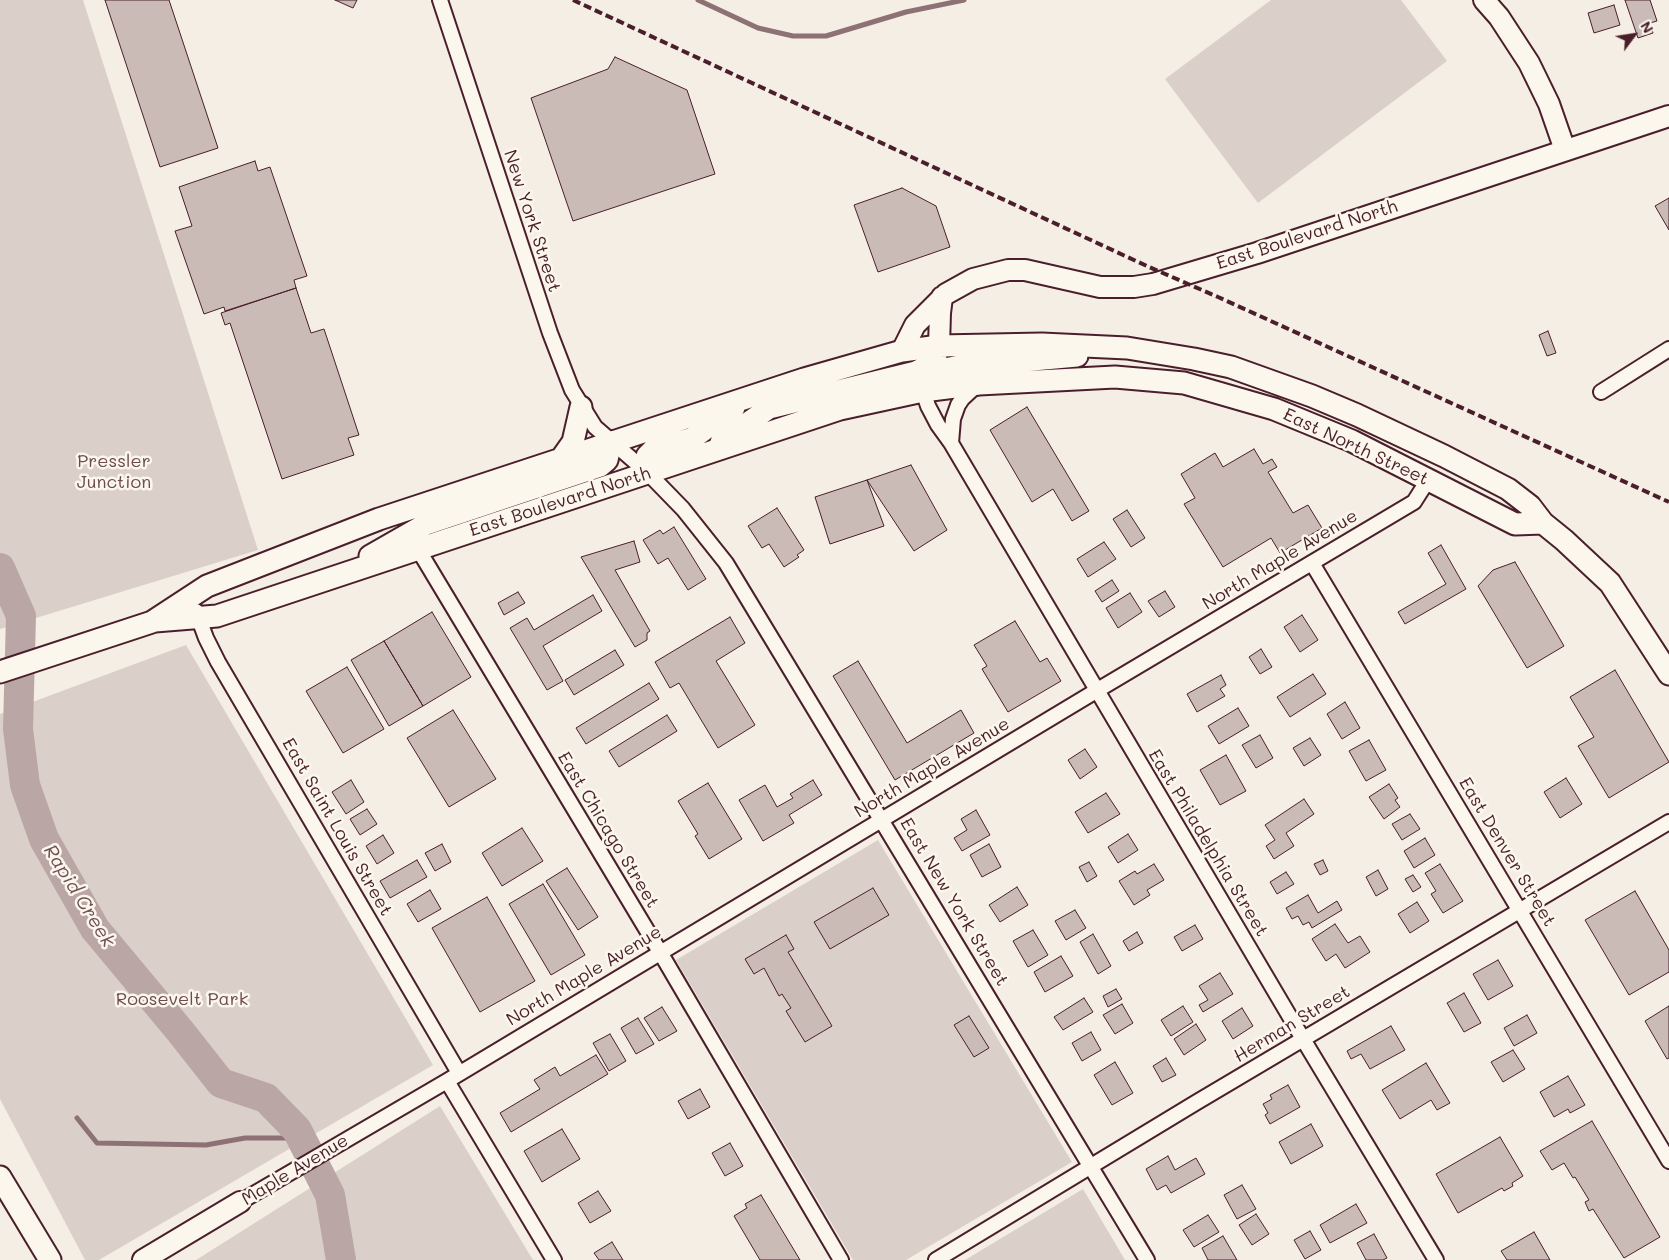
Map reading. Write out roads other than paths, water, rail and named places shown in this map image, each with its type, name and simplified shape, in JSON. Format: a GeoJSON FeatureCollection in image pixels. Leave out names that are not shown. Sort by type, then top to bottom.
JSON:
{"type":"FeatureCollection","features":[{"type":"Feature","properties":{"kind":"main road","name":"East North Street"},"geometry":{"type":"LineString","coordinates":[[940,346],[1042,344],[1128,348],[1231,367],[1312,396],[1444,456],[1508,489],[1530,506],[1543,523],[1610,583],[1669,674]]}},
{"type":"Feature","properties":{"kind":"main road"},"geometry":{"type":"LineString","coordinates":[[0,672],[152,622],[207,586],[379,519],[804,379],[902,351],[940,346]]}},
{"type":"Feature","properties":{"kind":"main road"},"geometry":{"type":"LineString","coordinates":[[700,456],[769,408],[916,372],[930,365],[940,346]]}},
{"type":"Feature","properties":{"kind":"main road"},"geometry":{"type":"LineString","coordinates":[[923,391],[925,384],[944,369],[1057,359],[1128,348]]}},
{"type":"Feature","properties":{"kind":"main road","name":"East North Street"},"geometry":{"type":"LineString","coordinates":[[923,391],[979,384],[1115,377],[1184,383],[1274,409],[1352,441],[1515,524],[1543,523]]}},
{"type":"Feature","properties":{"kind":"main road","name":"East Boulevard North"},"geometry":{"type":"LineString","coordinates":[[152,622],[217,616],[840,409],[923,391]]}},
{"type":"Feature","properties":{"kind":"main road"},"geometry":{"type":"LineString","coordinates":[[648,473],[647,456],[653,450],[694,438],[749,397]]}},
{"type":"Feature","properties":{"kind":"main road"},"geometry":{"type":"LineString","coordinates":[[561,459],[573,442],[581,407]]}},
{"type":"Feature","properties":{"kind":"main road"},"geometry":{"type":"LineString","coordinates":[[334,578],[426,524],[600,466],[606,460],[611,442]]}},
{"type":"Feature","properties":{"kind":"main road"},"geometry":{"type":"LineString","coordinates":[[1428,480],[1436,469],[1450,470],[1530,506]]}},
{"type":"Feature","properties":{"kind":"main road"},"geometry":{"type":"LineString","coordinates":[[198,618],[200,610],[208,602],[224,593],[285,569],[337,536]]}},
{"type":"Feature","properties":{"kind":"main road"},"geometry":{"type":"LineString","coordinates":[[0,1177],[50,1260]]}},
{"type":"Feature","properties":{"kind":"street","name":"New York Street"},"geometry":{"type":"LineString","coordinates":[[440,0],[550,334],[572,390],[581,407],[595,427],[611,442]]}},
{"type":"Feature","properties":{"kind":"street"},"geometry":{"type":"LineString","coordinates":[[1484,0],[1499,17],[1537,80],[1555,120],[1565,150]]}},
{"type":"Feature","properties":{"kind":"street","name":"East Boulevard North"},"geometry":{"type":"LineString","coordinates":[[902,351],[915,325],[942,297],[973,278],[1008,270],[1025,270],[1100,287],[1134,287],[1153,284],[1257,253],[1669,116]]}},
{"type":"Feature","properties":{"kind":"street"},"geometry":{"type":"LineString","coordinates":[[940,346],[942,297]]}},
{"type":"Feature","properties":{"kind":"street"},"geometry":{"type":"LineString","coordinates":[[1601,392],[1669,349]]}},
{"type":"Feature","properties":{"kind":"street"},"geometry":{"type":"LineString","coordinates":[[951,443],[953,418],[958,405],[968,392],[979,384]]}},
{"type":"Feature","properties":{"kind":"street","name":"East Philadelphia Street"},"geometry":{"type":"LineString","coordinates":[[923,391],[928,406],[1303,1040],[1436,1260]]}},
{"type":"Feature","properties":{"kind":"street","name":"East New York Street"},"geometry":{"type":"LineString","coordinates":[[611,442],[648,473],[683,509],[726,563],[1147,1260]]}},
{"type":"Feature","properties":{"kind":"street","name":"North Maple Avenue"},"geometry":{"type":"LineString","coordinates":[[447,1081],[1096,690],[1414,502],[1428,480]]}},
{"type":"Feature","properties":{"kind":"street","name":"East Chicago Street"},"geometry":{"type":"LineString","coordinates":[[418,550],[660,952],[841,1260]]}},
{"type":"Feature","properties":{"kind":"street","name":"East Denver Street"},"geometry":{"type":"LineString","coordinates":[[1312,563],[1669,1160]]}},
{"type":"Feature","properties":{"kind":"street","name":"East Saint Louis Street"},"geometry":{"type":"LineString","coordinates":[[190,597],[206,638],[218,662],[459,1073]]}},
{"type":"Feature","properties":{"kind":"street","name":"Herman Street"},"geometry":{"type":"LineString","coordinates":[[936,1260],[1669,822]]}},
{"type":"Feature","properties":{"kind":"street"},"geometry":{"type":"LineString","coordinates":[[447,1081],[554,1260]]}},
{"type":"Feature","properties":{"kind":"street","name":"Maple Avenue"},"geometry":{"type":"LineString","coordinates":[[143,1260],[447,1081]]}},
{"type":"Feature","properties":{"kind":"waterway"},"geometry":{"type":"LineString","coordinates":[[698,0],[758,28],[793,36],[826,36],[906,12],[964,0]]}},
{"type":"Feature","properties":{"kind":"waterway","name":"Rapid Creek"},"geometry":{"type":"LineString","coordinates":[[0,568],[21,616],[18,729],[25,785],[44,839],[95,929],[221,1083],[266,1098],[297,1130],[330,1195],[341,1260]]}},
{"type":"Feature","properties":{"kind":"waterway"},"geometry":{"type":"LineString","coordinates":[[77,1118],[97,1143],[206,1145],[245,1138],[301,1138]]}},
{"type":"Feature","properties":{"kind":"railway"},"geometry":{"type":"LineString","coordinates":[[573,0],[1149,267],[1669,502]]}},
{"type":"Feature","properties":{"kind":"park label","name":"Pressler Junction"},"geometry":{"type":"Point","coordinates":[114,471]}},
{"type":"Feature","properties":{"kind":"park label","name":"Roosevelt Park"},"geometry":{"type":"Point","coordinates":[182,999]}}]}
